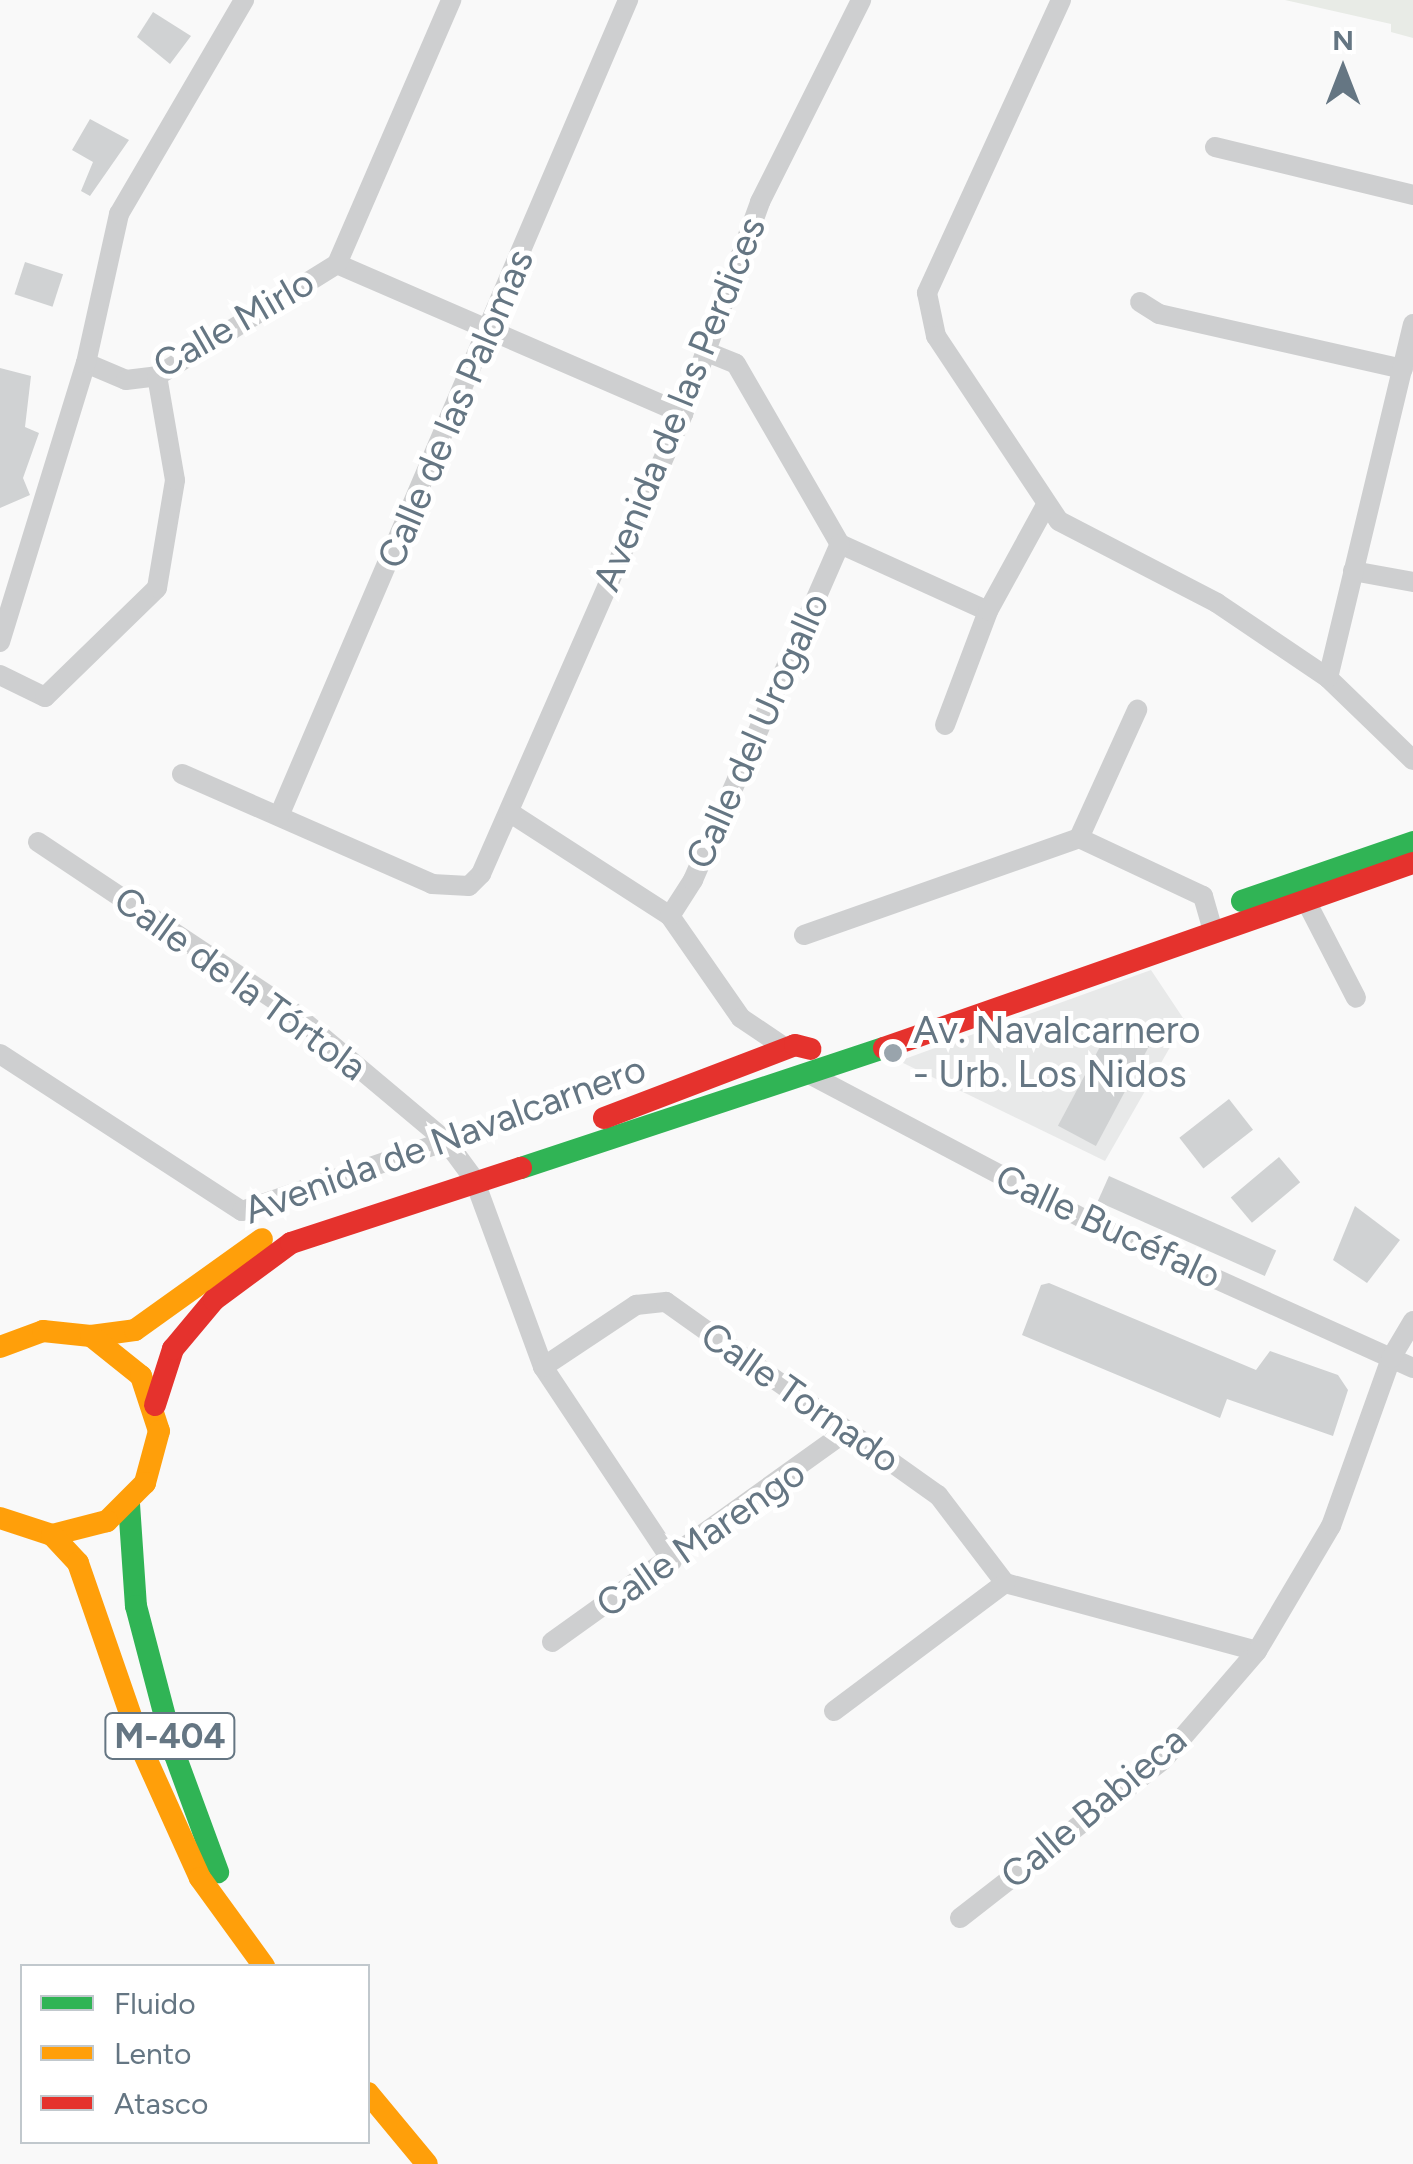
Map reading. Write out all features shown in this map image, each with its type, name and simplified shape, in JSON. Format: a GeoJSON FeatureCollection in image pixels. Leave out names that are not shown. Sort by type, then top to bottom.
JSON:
{"type":"FeatureCollection","features":[{"type":"Feature","properties":{"kind":"street"},"geometry":{"type":"LineString","coordinates":[[0,642],[86,363],[118,214],[244,0]]}},
{"type":"Feature","properties":{"kind":"street","name":"Calle Mirlo"},"geometry":{"type":"LineString","coordinates":[[86,363],[126,380],[157,376],[337,264],[451,0]]}},
{"type":"Feature","properties":{"kind":"street","name":"Calle de las Palomas"},"geometry":{"type":"LineString","coordinates":[[278,816],[491,331],[628,0]]}},
{"type":"Feature","properties":{"kind":"street","name":"Avenida de las Perdices"},"geometry":{"type":"LineString","coordinates":[[278,816],[432,884],[470,886],[481,874],[512,814],[683,414],[760,202],[861,0]]}},
{"type":"Feature","properties":{"kind":"street"},"geometry":{"type":"LineString","coordinates":[[1061,0],[927,293],[936,336],[1059,521],[1217,604],[1328,678],[1413,760]]}},
{"type":"Feature","properties":{"kind":"street"},"geometry":{"type":"LineString","coordinates":[[1215,146],[1413,195]]}},
{"type":"Feature","properties":{"kind":"street"},"geometry":{"type":"LineString","coordinates":[[337,264],[683,414]]}},
{"type":"Feature","properties":{"kind":"street"},"geometry":{"type":"LineString","coordinates":[[1140,302],[1159,314],[1403,369]]}},
{"type":"Feature","properties":{"kind":"street"},"geometry":{"type":"LineString","coordinates":[[1328,678],[1413,324]]}},
{"type":"Feature","properties":{"kind":"street"},"geometry":{"type":"LineString","coordinates":[[707,352],[736,364],[840,544],[988,611]]}},
{"type":"Feature","properties":{"kind":"street"},"geometry":{"type":"LineString","coordinates":[[0,675],[46,696],[157,588],[175,480],[157,376]]}},
{"type":"Feature","properties":{"kind":"street"},"geometry":{"type":"LineString","coordinates":[[945,724],[988,611],[1046,505]]}},
{"type":"Feature","properties":{"kind":"street","name":"Calle del Urogallo"},"geometry":{"type":"LineString","coordinates":[[670,916],[693,880],[840,544]]}},
{"type":"Feature","properties":{"kind":"street"},"geometry":{"type":"LineString","coordinates":[[1353,571],[1413,582]]}},
{"type":"Feature","properties":{"kind":"street"},"geometry":{"type":"LineString","coordinates":[[1079,838],[1137,710]]}},
{"type":"Feature","properties":{"kind":"street"},"geometry":{"type":"LineString","coordinates":[[182,774],[278,816]]}},
{"type":"Feature","properties":{"kind":"street"},"geometry":{"type":"LineString","coordinates":[[512,814],[670,916],[741,1018],[799,1062]]}},
{"type":"Feature","properties":{"kind":"street"},"geometry":{"type":"LineString","coordinates":[[804,935],[1079,838],[1203,896],[1210,921]]}},
{"type":"Feature","properties":{"kind":"street","name":"Calle de la Tórtola"},"geometry":{"type":"LineString","coordinates":[[38,842],[290,1010],[446,1140],[470,1173],[543,1366]]}},
{"type":"Feature","properties":{"kind":"street","name":"Avenida de Navalcarnero"},"geometry":{"type":"LineString","coordinates":[[0,1347],[44,1331],[90,1336],[136,1330],[258,1240],[470,1173],[1210,921],[1413,842]]}},
{"type":"Feature","properties":{"kind":"street","name":"Avenida de Navalcarnero"},"geometry":{"type":"LineString","coordinates":[[1210,921],[1306,900],[1413,863]]}},
{"type":"Feature","properties":{"kind":"street"},"geometry":{"type":"LineString","coordinates":[[1306,900],[1356,998]]}},
{"type":"Feature","properties":{"kind":"street"},"geometry":{"type":"LineString","coordinates":[[0,1054],[242,1211],[446,1140]]}},
{"type":"Feature","properties":{"kind":"street","name":"Calle Bucéfalo"},"geometry":{"type":"LineString","coordinates":[[799,1062],[1092,1223],[1413,1368]]}},
{"type":"Feature","properties":{"kind":"street","name":"Avenida de Navalcarnero"},"geometry":{"type":"LineString","coordinates":[[155,1405],[173,1349],[214,1300],[291,1243],[470,1173]]}},
{"type":"Feature","properties":{"kind":"street","name":"Calle Tornado"},"geometry":{"type":"LineString","coordinates":[[543,1366],[636,1305],[666,1302],[938,1496],[1005,1583]]}},
{"type":"Feature","properties":{"kind":"street","name":"Calle Babieca"},"geometry":{"type":"LineString","coordinates":[[960,1918],[1162,1760],[1257,1651],[1331,1526],[1391,1358],[1413,1322]]}},
{"type":"Feature","properties":{"kind":"street"},"geometry":{"type":"LineString","coordinates":[[0,1518],[52,1535],[80,1532],[129,1504],[156,1458],[155,1405],[130,1364],[90,1336]]}},
{"type":"Feature","properties":{"kind":"street"},"geometry":{"type":"LineString","coordinates":[[543,1366],[672,1561]]}},
{"type":"Feature","properties":{"kind":"street","name":"Calle Marengo"},"geometry":{"type":"LineString","coordinates":[[552,1642],[672,1561],[847,1431]]}},
{"type":"Feature","properties":{"kind":"street","name":"M-404"},"geometry":{"type":"LineString","coordinates":[[129,1504],[136,1606],[175,1755],[261,1962]]}},
{"type":"Feature","properties":{"kind":"street","name":"M-404"},"geometry":{"type":"LineString","coordinates":[[52,1535],[78,1563],[144,1754],[200,1878],[261,1962]]}},
{"type":"Feature","properties":{"kind":"street"},"geometry":{"type":"LineString","coordinates":[[834,1710],[1005,1583],[1257,1651]]}},
{"type":"Feature","properties":{"kind":"street"},"geometry":{"type":"LineString","coordinates":[[370,2095],[426,2164]]}},
{"type":"Feature","properties":{"kind":"shaded area"},"geometry":{"type":"Polygon","coordinates":[[[1285,0],[1413,0],[1413,38],[1391,32],[1391,24],[1285,0]]]}},
{"type":"Feature","properties":{"kind":"shaded area"},"geometry":{"type":"Polygon","coordinates":[[[1151,970],[1185,1021],[1105,1161],[899,1061],[1151,970]]]}},
{"type":"Feature","properties":{"kind":"building"},"geometry":{"type":"Polygon","coordinates":[[[153,12],[191,36],[170,64],[137,37],[153,12]]]}},
{"type":"Feature","properties":{"kind":"building"},"geometry":{"type":"Polygon","coordinates":[[[90,119],[129,140],[90,196],[81,191],[93,162],[72,150],[90,119]]]}},
{"type":"Feature","properties":{"kind":"building"},"geometry":{"type":"Polygon","coordinates":[[[25,262],[63,274],[53,307],[14,294],[25,262]]]}},
{"type":"Feature","properties":{"kind":"building"},"geometry":{"type":"Polygon","coordinates":[[[0,368],[31,376],[25,427],[39,433],[23,478],[30,495],[0,508],[0,368]]]}},
{"type":"Feature","properties":{"kind":"building"},"geometry":{"type":"Polygon","coordinates":[[[1111,1026],[1149,1046],[1096,1146],[1058,1126],[1111,1026]]]}},
{"type":"Feature","properties":{"kind":"building"},"geometry":{"type":"Polygon","coordinates":[[[1229,1099],[1253,1130],[1203,1169],[1179,1138],[1229,1099]]]}},
{"type":"Feature","properties":{"kind":"building"},"geometry":{"type":"Polygon","coordinates":[[[1279,1157],[1300,1182],[1252,1223],[1231,1197],[1279,1157]]]}},
{"type":"Feature","properties":{"kind":"building"},"geometry":{"type":"Polygon","coordinates":[[[1109,1176],[1276,1250],[1265,1276],[1098,1202],[1109,1176]]]}},
{"type":"Feature","properties":{"kind":"building"},"geometry":{"type":"Polygon","coordinates":[[[1355,1206],[1400,1240],[1367,1283],[1333,1260],[1355,1206]]]}},
{"type":"Feature","properties":{"kind":"building"},"geometry":{"type":"Polygon","coordinates":[[[1049,1283],[1256,1370],[1270,1351],[1338,1375],[1348,1390],[1333,1436],[1227,1399],[1220,1418],[1022,1335],[1041,1285],[1049,1283]]]}},
{"type":"Feature","properties":{"kind":"traffic: fast"},"geometry":{"type":"LineString","coordinates":[[1242,901],[1413,842]]}},
{"type":"Feature","properties":{"kind":"traffic: fast"},"geometry":{"type":"LineString","coordinates":[[521,1168],[884,1048]]}},
{"type":"Feature","properties":{"kind":"traffic: fast"},"geometry":{"type":"LineString","coordinates":[[129,1504],[136,1606],[175,1755],[218,1872]]}},
{"type":"Feature","properties":{"kind":"traffic: slow"},"geometry":{"type":"LineString","coordinates":[[91,1336],[135,1330],[262,1239]]}},
{"type":"Feature","properties":{"kind":"traffic: slow"},"geometry":{"type":"LineString","coordinates":[[0,1347],[43,1331],[91,1336],[141,1376],[159,1431],[145,1483],[107,1521],[52,1535],[0,1518]]}},
{"type":"Feature","properties":{"kind":"traffic: slow"},"geometry":{"type":"LineString","coordinates":[[52,1535],[78,1563],[144,1754],[200,1878],[263,1964]]}},
{"type":"Feature","properties":{"kind":"traffic: slow"},"geometry":{"type":"LineString","coordinates":[[370,2095],[427,2164]]}},
{"type":"Feature","properties":{"kind":"traffic: jam"},"geometry":{"type":"LineString","coordinates":[[884,1048],[1413,863]]}},
{"type":"Feature","properties":{"kind":"traffic: jam"},"geometry":{"type":"LineString","coordinates":[[604,1118],[795,1045],[811,1049]]}},
{"type":"Feature","properties":{"kind":"traffic: jam"},"geometry":{"type":"LineString","coordinates":[[155,1405],[173,1349],[214,1300],[291,1243],[521,1168]]}},
{"type":"Feature","properties":{"kind":"place","name":"Av. Navalcarnero - Urb. Los Nidos"},"geometry":{"type":"Point","coordinates":[893,1053]}}]}
